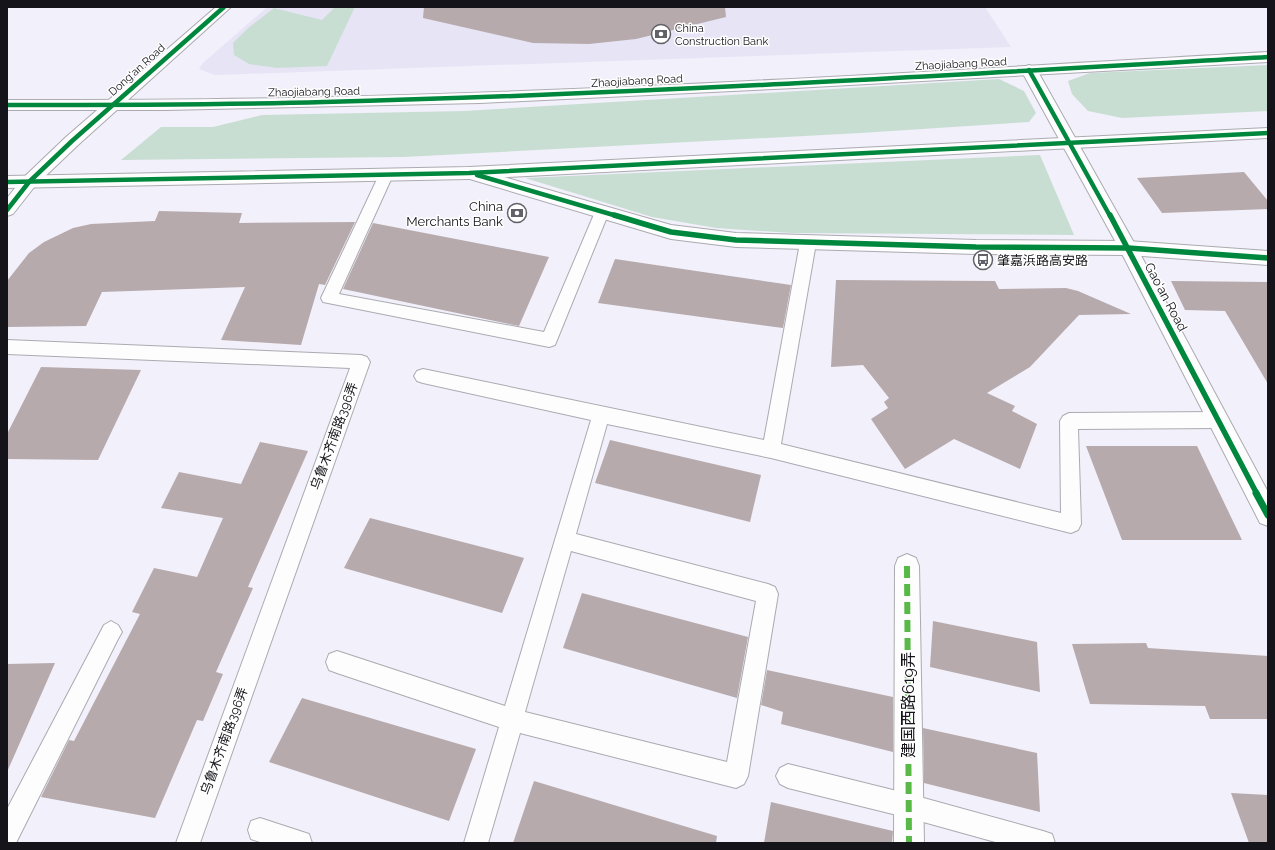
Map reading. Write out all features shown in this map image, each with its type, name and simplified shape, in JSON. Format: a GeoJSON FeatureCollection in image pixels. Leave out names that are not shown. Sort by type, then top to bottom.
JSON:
{"type":"FeatureCollection","features":[{"type":"Feature","properties":{"kind":"main road","name":"Dong'an Road"},"geometry":{"type":"LineString","coordinates":[[7,210],[29,182],[72,141],[224,7]]}},
{"type":"Feature","properties":{"kind":"main road","name":"Zhaojiabang Road"},"geometry":{"type":"LineString","coordinates":[[7,105],[112,106],[497,98],[728,87],[1268,57]]}},
{"type":"Feature","properties":{"kind":"main road","name":"Gao'an Road"},"geometry":{"type":"LineString","coordinates":[[1029,70],[1128,248],[1268,515]]}},
{"type":"Feature","properties":{"kind":"main road"},"geometry":{"type":"LineString","coordinates":[[7,182],[469,173],[1268,133]]}},
{"type":"Feature","properties":{"kind":"main road"},"geometry":{"type":"LineString","coordinates":[[469,173],[671,232],[736,240],[808,243],[1128,248],[1268,258]]}},
{"type":"Feature","properties":{"kind":"main road","name":"建国西路619弄"},"geometry":{"type":"LineString","coordinates":[[907,566],[909,843]]}},
{"type":"Feature","properties":{"kind":"lane"},"geometry":{"type":"LineString","coordinates":[[386,175],[329,298],[549,340],[602,212]]}},
{"type":"Feature","properties":{"kind":"lane"},"geometry":{"type":"LineString","coordinates":[[771,450],[808,243]]}},
{"type":"Feature","properties":{"kind":"lane","name":"乌鲁木齐南路396弄"},"geometry":{"type":"LineString","coordinates":[[7,348],[361,362],[188,843]]}},
{"type":"Feature","properties":{"kind":"lane"},"geometry":{"type":"LineString","coordinates":[[423,376],[771,450],[1071,524],[1069,421],[1218,420]]}},
{"type":"Feature","properties":{"kind":"lane"},"geometry":{"type":"LineString","coordinates":[[476,843],[601,415]]}},
{"type":"Feature","properties":{"kind":"lane"},"geometry":{"type":"LineString","coordinates":[[337,662],[513,720],[736,776],[768,594],[565,540]]}},
{"type":"Feature","properties":{"kind":"lane"},"geometry":{"type":"LineString","coordinates":[[7,834],[111,632]]}},
{"type":"Feature","properties":{"kind":"lane"},"geometry":{"type":"LineString","coordinates":[[788,776],[909,806],[1043,843]]}},
{"type":"Feature","properties":{"kind":"lane"},"geometry":{"type":"LineString","coordinates":[[260,830],[300,843]]}},
{"type":"Feature","properties":{"kind":"shaded area"},"geometry":{"type":"Polygon","coordinates":[[[267,7],[985,7],[1011,47],[215,75],[199,69],[203,63],[267,7]]]}},
{"type":"Feature","properties":{"kind":"green space"},"geometry":{"type":"Polygon","coordinates":[[[335,7],[355,7],[327,66],[277,68],[249,64],[234,55],[233,43],[247,29],[274,8],[322,20],[335,7]]]}},
{"type":"Feature","properties":{"kind":"green space"},"geometry":{"type":"Polygon","coordinates":[[[1268,65],[1268,111],[1122,118],[1088,111],[1072,94],[1068,81],[1090,73],[1268,65]]]}},
{"type":"Feature","properties":{"kind":"green space"},"geometry":{"type":"Polygon","coordinates":[[[999,79],[1024,91],[1036,113],[1029,122],[861,133],[404,157],[121,160],[161,127],[213,127],[262,115],[464,111],[999,79]]]}},
{"type":"Feature","properties":{"kind":"green space"},"geometry":{"type":"Polygon","coordinates":[[[1040,155],[1074,235],[791,233],[716,228],[652,217],[525,178],[1040,155]]]}},
{"type":"Feature","properties":{"kind":"building"},"geometry":{"type":"Polygon","coordinates":[[[424,7],[725,7],[726,17],[636,39],[589,44],[533,43],[423,18],[424,7]]]}},
{"type":"Feature","properties":{"kind":"building"},"geometry":{"type":"Polygon","coordinates":[[[1244,172],[1268,201],[1268,209],[1162,213],[1137,178],[1244,172]]]}},
{"type":"Feature","properties":{"kind":"building"},"geometry":{"type":"Polygon","coordinates":[[[159,211],[242,213],[239,223],[355,222],[325,285],[319,284],[301,345],[221,340],[245,287],[102,292],[86,326],[7,327],[7,281],[29,253],[44,242],[73,228],[91,224],[155,221],[159,211]]]}},
{"type":"Feature","properties":{"kind":"building"},"geometry":{"type":"Polygon","coordinates":[[[373,223],[549,257],[519,326],[343,289],[373,223]]]}},
{"type":"Feature","properties":{"kind":"building"},"geometry":{"type":"Polygon","coordinates":[[[615,259],[791,285],[783,328],[598,303],[615,259]]]}},
{"type":"Feature","properties":{"kind":"building"},"geometry":{"type":"Polygon","coordinates":[[[836,280],[995,281],[999,289],[1066,288],[1078,291],[1131,314],[1079,315],[1030,367],[987,393],[1015,406],[1012,411],[1037,424],[1020,469],[954,439],[905,469],[871,419],[888,408],[884,402],[889,398],[863,365],[831,367],[836,280]]]}},
{"type":"Feature","properties":{"kind":"building"},"geometry":{"type":"Polygon","coordinates":[[[1171,281],[1268,282],[1268,384],[1225,311],[1185,310],[1171,281]]]}},
{"type":"Feature","properties":{"kind":"building"},"geometry":{"type":"Polygon","coordinates":[[[41,367],[141,370],[98,460],[7,459],[7,434],[41,367]]]}},
{"type":"Feature","properties":{"kind":"building"},"geometry":{"type":"Polygon","coordinates":[[[610,440],[761,475],[750,522],[595,483],[610,440]]]}},
{"type":"Feature","properties":{"kind":"building"},"geometry":{"type":"Polygon","coordinates":[[[260,442],[308,451],[248,587],[253,588],[216,672],[223,674],[203,721],[197,720],[155,818],[41,797],[69,740],[74,741],[140,614],[132,612],[154,568],[197,577],[223,518],[161,508],[179,472],[241,484],[260,442]]]}},
{"type":"Feature","properties":{"kind":"building"},"geometry":{"type":"Polygon","coordinates":[[[1086,446],[1197,446],[1242,540],[1122,540],[1086,446]]]}},
{"type":"Feature","properties":{"kind":"building"},"geometry":{"type":"Polygon","coordinates":[[[370,518],[524,558],[502,613],[344,568],[370,518]]]}},
{"type":"Feature","properties":{"kind":"building"},"geometry":{"type":"Polygon","coordinates":[[[582,593],[748,637],[737,698],[563,648],[582,593]]]}},
{"type":"Feature","properties":{"kind":"building"},"geometry":{"type":"Polygon","coordinates":[[[933,621],[1037,642],[1040,692],[930,667],[933,621]]]}},
{"type":"Feature","properties":{"kind":"building"},"geometry":{"type":"Polygon","coordinates":[[[1146,643],[1148,648],[1268,656],[1268,719],[1210,719],[1205,706],[1090,704],[1072,644],[1146,643]]]}},
{"type":"Feature","properties":{"kind":"building"},"geometry":{"type":"Polygon","coordinates":[[[55,663],[7,772],[7,664],[55,663]]]}},
{"type":"Feature","properties":{"kind":"building"},"geometry":{"type":"Polygon","coordinates":[[[767,670],[893,697],[893,752],[781,724],[783,712],[761,705],[767,670]]]}},
{"type":"Feature","properties":{"kind":"building"},"geometry":{"type":"Polygon","coordinates":[[[302,698],[476,749],[449,821],[269,762],[302,698]]]}},
{"type":"Feature","properties":{"kind":"building"},"geometry":{"type":"Polygon","coordinates":[[[923,728],[1037,753],[1040,812],[924,783],[923,728]]]}},
{"type":"Feature","properties":{"kind":"building"},"geometry":{"type":"Polygon","coordinates":[[[534,781],[717,836],[716,843],[513,843],[534,781]]]}},
{"type":"Feature","properties":{"kind":"building"},"geometry":{"type":"Polygon","coordinates":[[[1231,793],[1268,795],[1268,843],[1249,843],[1231,793]]]}},
{"type":"Feature","properties":{"kind":"building"},"geometry":{"type":"Polygon","coordinates":[[[771,802],[893,831],[892,843],[764,843],[771,802]]]}},
{"type":"Feature","properties":{"kind":"marked path"},"geometry":{"type":"LineString","coordinates":[[907,566],[909,843]]}},
{"type":"Feature","properties":{"kind":"cycle path"},"geometry":{"type":"LineString","coordinates":[[7,210],[29,182],[72,141],[224,7]]}},
{"type":"Feature","properties":{"kind":"cycle path"},"geometry":{"type":"LineString","coordinates":[[7,105],[165,105],[480,98],[795,83],[1268,57]]}},
{"type":"Feature","properties":{"kind":"cycle path"},"geometry":{"type":"LineString","coordinates":[[1029,70],[1128,248],[1268,515]]}},
{"type":"Feature","properties":{"kind":"cycle path"},"geometry":{"type":"LineString","coordinates":[[7,182],[469,173],[773,159],[1268,133]]}},
{"type":"Feature","properties":{"kind":"cycle path"},"geometry":{"type":"LineString","coordinates":[[477,175],[671,232],[736,240],[976,247],[1128,248],[1268,258]]}},
{"type":"Feature","properties":{"kind":"place","name":"China Construction Bank"},"geometry":{"type":"Point","coordinates":[661,34]}},
{"type":"Feature","properties":{"kind":"place","name":"China Merchants Bank"},"geometry":{"type":"Point","coordinates":[517,213]}},
{"type":"Feature","properties":{"kind":"place","name":"肇嘉浜路高安路"},"geometry":{"type":"Point","coordinates":[983,260]}}]}
